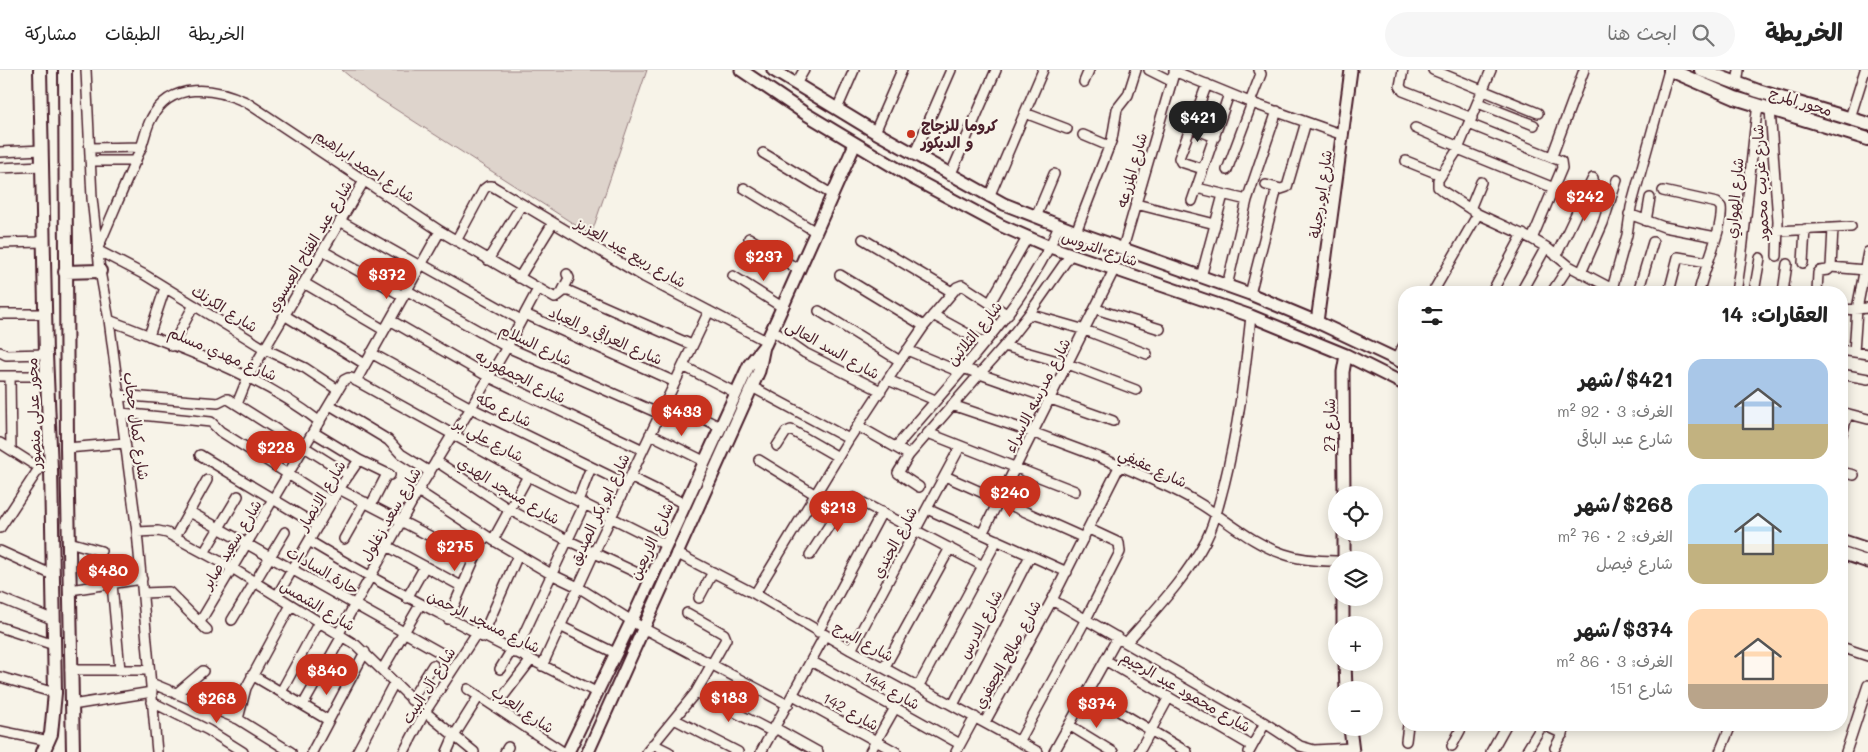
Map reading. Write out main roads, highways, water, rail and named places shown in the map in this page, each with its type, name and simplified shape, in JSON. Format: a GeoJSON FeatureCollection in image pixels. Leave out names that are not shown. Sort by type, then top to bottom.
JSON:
{"type":"FeatureCollection","features":[{"type":"Feature","properties":{"kind":"main road","name":"محور عدلى منصور"},"geometry":{"type":"LineString","coordinates":[[40,70],[48,376],[46,468],[53,575],[55,693],[53,722],[46,746]]}},
{"type":"Feature","properties":{"kind":"main road"},"geometry":{"type":"LineString","coordinates":[[65,70],[67,448],[73,752]]}},
{"type":"Feature","properties":{"kind":"main road","name":"محور المرج"},"geometry":{"type":"LineString","coordinates":[[1670,70],[1713,89],[1868,140]]}},
{"type":"Feature","properties":{"kind":"main road","name":"محور المرج"},"geometry":{"type":"LineString","coordinates":[[1701,70],[1737,84],[1868,124]]}},
{"type":"Feature","properties":{"kind":"main road"},"geometry":{"type":"LineString","coordinates":[[1820,123],[1824,111]]}},
{"type":"Feature","properties":{"kind":"main road"},"geometry":{"type":"LineString","coordinates":[[65,272],[100,271]]}},
{"type":"Feature","properties":{"kind":"main road"},"geometry":{"type":"LineString","coordinates":[[53,722],[62,728],[73,724]]}},
{"type":"Feature","properties":{"kind":"place","name":"كروما للزجاج و الديكور"},"geometry":{"type":"Point","coordinates":[911,134]}}]}
